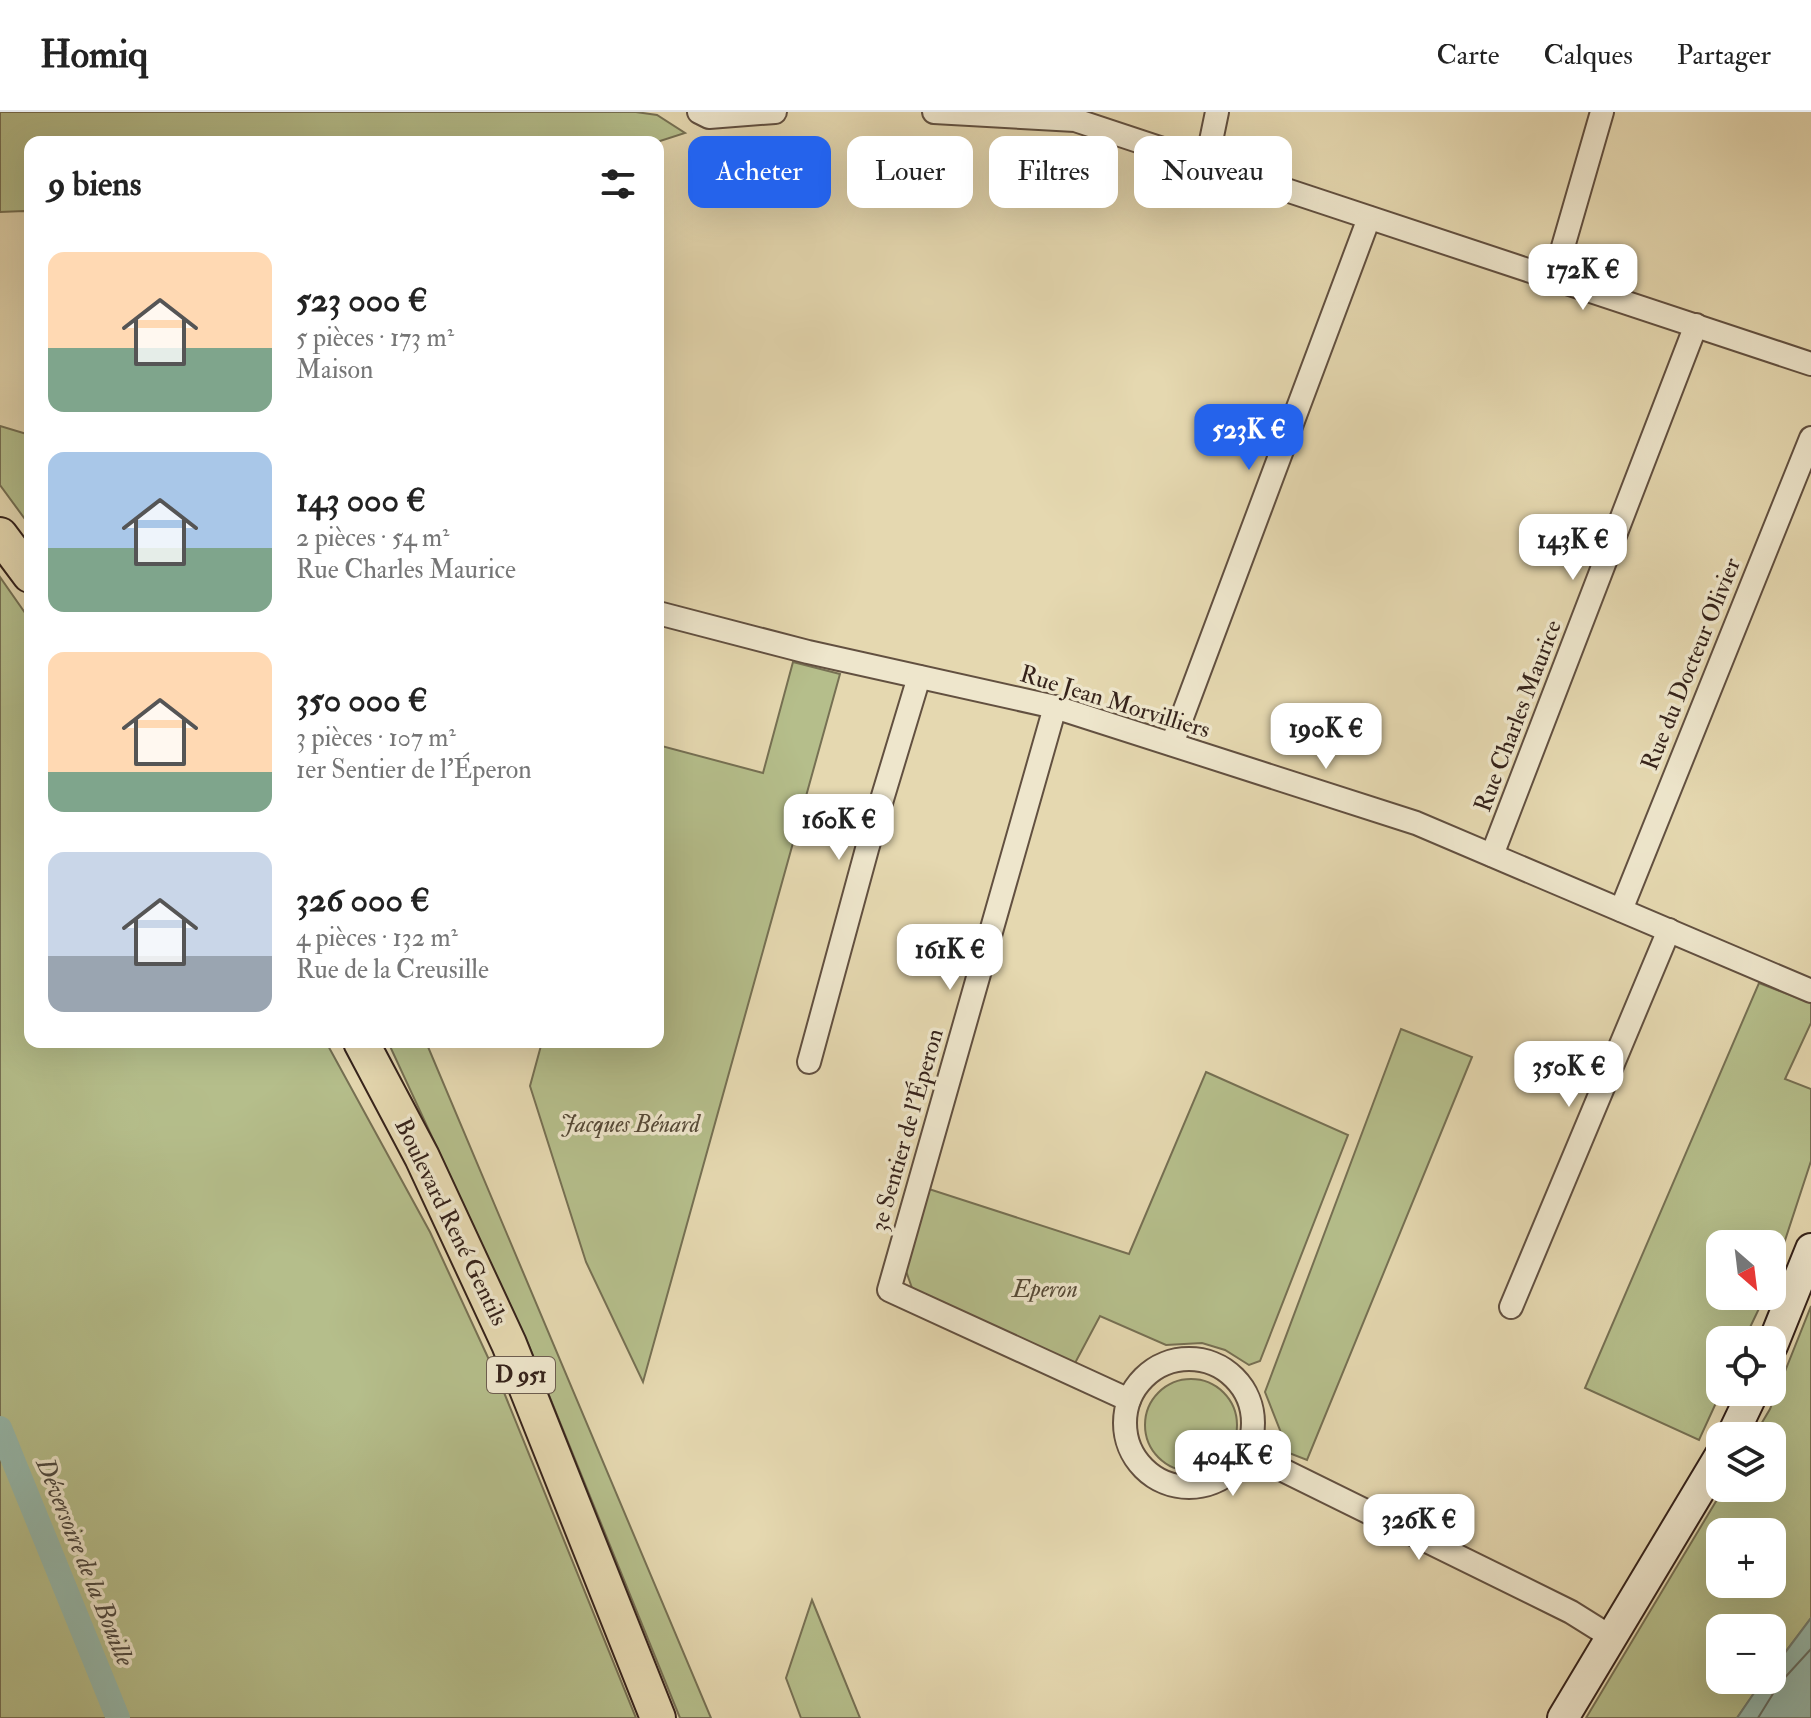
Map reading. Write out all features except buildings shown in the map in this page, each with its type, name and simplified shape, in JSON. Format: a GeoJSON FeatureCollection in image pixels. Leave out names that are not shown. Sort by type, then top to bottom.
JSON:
{"type":"FeatureCollection","features":[{"type":"Feature","properties":{"kind":"main road"},"geometry":{"type":"LineString","coordinates":[[0,535],[24,567]]}},
{"type":"Feature","properties":{"kind":"main road","name":"Boulevard René Gentils"},"geometry":{"type":"LineString","coordinates":[[364,1048],[422,1157],[509,1344],[658,1718]]}},
{"type":"Feature","properties":{"kind":"main road"},"geometry":{"type":"LineString","coordinates":[[1780,1326],[1811,1249]]}},
{"type":"Feature","properties":{"kind":"main road"},"geometry":{"type":"LineString","coordinates":[[1563,1718],[1706,1479]]}},
{"type":"Feature","properties":{"kind":"street"},"geometry":{"type":"LineString","coordinates":[[699,112],[709,117],[775,112]]}},
{"type":"Feature","properties":{"kind":"street"},"geometry":{"type":"LineString","coordinates":[[934,112],[1075,120],[1134,140]]}},
{"type":"Feature","properties":{"kind":"street"},"geometry":{"type":"LineString","coordinates":[[1212,136],[1217,112]]}},
{"type":"Feature","properties":{"kind":"street"},"geometry":{"type":"LineString","coordinates":[[1554,278],[1602,112]]}},
{"type":"Feature","properties":{"kind":"street"},"geometry":{"type":"LineString","coordinates":[[1292,193],[1811,364]]}},
{"type":"Feature","properties":{"kind":"street"},"geometry":{"type":"LineString","coordinates":[[1172,744],[1369,218]]}},
{"type":"Feature","properties":{"kind":"street","name":"Rue Charles Maurice"},"geometry":{"type":"LineString","coordinates":[[1492,855],[1696,325]]}},
{"type":"Feature","properties":{"kind":"street","name":"Rue du Docteur Olivier"},"geometry":{"type":"LineString","coordinates":[[1621,910],[1811,438]]}},
{"type":"Feature","properties":{"kind":"street","name":"Rue Jean Morvilliers"},"geometry":{"type":"LineString","coordinates":[[664,614],[1055,707],[1416,823],[1811,991]]}},
{"type":"Feature","properties":{"kind":"street"},"geometry":{"type":"LineString","coordinates":[[809,1062],[867,849],[919,677]]}},
{"type":"Feature","properties":{"kind":"street","name":"3e Sentier de l'Éperon"},"geometry":{"type":"LineString","coordinates":[[1055,707],[889,1290],[1129,1400]]}},
{"type":"Feature","properties":{"kind":"street"},"geometry":{"type":"LineString","coordinates":[[1511,1307],[1669,930]]}},
{"type":"Feature","properties":{"kind":"street"},"geometry":{"type":"LineString","coordinates":[[1197,1360],[1217,1366],[1234,1378],[1246,1395],[1252,1414],[1252,1434],[1246,1452],[1233,1470],[1215,1482],[1193,1487],[1172,1485],[1152,1476],[1137,1461],[1126,1431],[1129,1400],[1140,1382],[1157,1368],[1176,1361],[1197,1360]]}},
{"type":"Feature","properties":{"kind":"street"},"geometry":{"type":"LineString","coordinates":[[1246,1452],[1571,1612],[1611,1637]]}},
{"type":"Feature","properties":{"kind":"green space"},"geometry":{"type":"Polygon","coordinates":[[[0,112],[636,112],[657,115],[685,133],[664,140],[664,136],[24,136],[24,211],[0,212],[0,112]]]}},
{"type":"Feature","properties":{"kind":"green space"},"geometry":{"type":"Polygon","coordinates":[[[0,426],[24,433],[24,518],[0,485],[0,426]]]}},
{"type":"Feature","properties":{"kind":"green space"},"geometry":{"type":"Polygon","coordinates":[[[0,577],[24,611],[24,1048],[329,1048],[430,1232],[503,1390],[636,1718],[0,1718],[0,577]]]}},
{"type":"Feature","properties":{"kind":"green space","name":"Jacques Bénard"},"geometry":{"type":"Polygon","coordinates":[[[793,662],[840,674],[643,1382],[586,1262],[530,1086],[540,1048],[664,1048],[664,747],[763,773],[793,662]]]}},
{"type":"Feature","properties":{"kind":"green space"},"geometry":{"type":"Polygon","coordinates":[[[1759,983],[1811,1003],[1811,1023],[1785,1079],[1811,1089],[1811,1161],[1786,1237],[1786,1230],[1706,1230],[1706,1310],[1758,1310],[1751,1326],[1706,1326],[1706,1406],[1715,1406],[1699,1440],[1585,1388],[1759,983]]]}},
{"type":"Feature","properties":{"kind":"green space"},"geometry":{"type":"Polygon","coordinates":[[[1401,1029],[1472,1057],[1307,1460],[1289,1453],[1265,1392],[1401,1029]]]}},
{"type":"Feature","properties":{"kind":"green space"},"geometry":{"type":"Polygon","coordinates":[[[391,1048],[429,1048],[711,1718],[680,1718],[529,1346],[391,1048]]]}},
{"type":"Feature","properties":{"kind":"green space","name":"Eperon"},"geometry":{"type":"Polygon","coordinates":[[[1206,1072],[1348,1135],[1260,1361],[1249,1365],[1225,1350],[1202,1343],[1166,1345],[1100,1316],[1074,1365],[926,1300],[912,1288],[906,1271],[929,1189],[1129,1254],[1206,1072]]]}},
{"type":"Feature","properties":{"kind":"green space"},"geometry":{"type":"Polygon","coordinates":[[[1811,1306],[1811,1618],[1786,1651],[1786,1614],[1706,1614],[1706,1694],[1753,1694],[1737,1718],[1586,1718],[1716,1502],[1786,1502],[1786,1422],[1762,1422],[1771,1406],[1786,1406],[1786,1369],[1811,1306]]]}},
{"type":"Feature","properties":{"kind":"green space"},"geometry":{"type":"Polygon","coordinates":[[[1191,1379],[1209,1383],[1223,1393],[1233,1407],[1237,1425],[1233,1443],[1223,1457],[1209,1467],[1191,1471],[1173,1467],[1159,1457],[1149,1443],[1145,1425],[1149,1407],[1159,1393],[1173,1383],[1191,1379]]]}},
{"type":"Feature","properties":{"kind":"green space"},"geometry":{"type":"Polygon","coordinates":[[[812,1600],[860,1718],[801,1718],[786,1678],[812,1600]]]}},
{"type":"Feature","properties":{"kind":"water"},"geometry":{"type":"Polygon","coordinates":[[[1811,1618],[1811,1718],[1737,1718],[1753,1694],[1786,1694],[1786,1651],[1811,1618]]]}},
{"type":"Feature","properties":{"kind":"waterway","name":"Déversoire de la Bouille"},"geometry":{"type":"LineString","coordinates":[[0,1428],[118,1718]]}}]}
